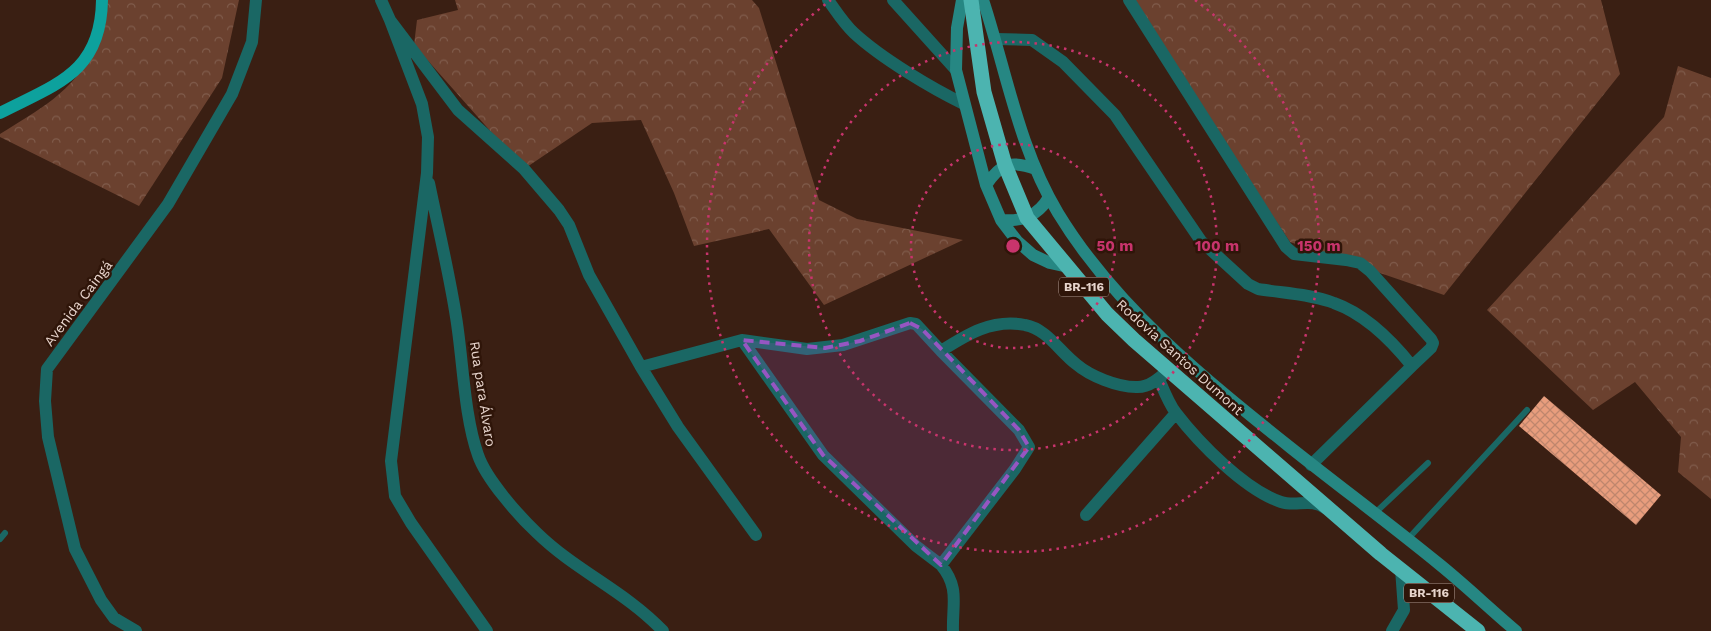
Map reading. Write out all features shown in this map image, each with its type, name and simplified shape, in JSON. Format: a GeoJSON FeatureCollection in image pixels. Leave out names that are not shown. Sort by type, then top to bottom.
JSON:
{"type":"FeatureCollection","features":[{"type":"Feature","properties":{"kind":"highway","name":"Rodovia Santos Dumont"},"geometry":{"type":"LineString","coordinates":[[971,0],[984,92],[1005,165],[1027,218],[1107,314],[1164,375],[1381,554],[1478,631]]}},
{"type":"Feature","properties":{"kind":"main road"},"geometry":{"type":"LineString","coordinates":[[0,113],[72,74],[83,63],[92,49],[98,30],[102,0]]}},
{"type":"Feature","properties":{"kind":"street","name":"Avenida Caingá"},"geometry":{"type":"LineString","coordinates":[[136,631],[114,618],[105,606],[75,549],[48,437],[45,401],[47,369],[168,204],[232,94],[252,42],[256,0]]}},
{"type":"Feature","properties":{"kind":"street"},"geometry":{"type":"LineString","coordinates":[[381,0],[422,104],[428,137],[427,173],[391,461],[395,496],[411,523],[487,631]]}},
{"type":"Feature","properties":{"kind":"street"},"geometry":{"type":"LineString","coordinates":[[828,0],[854,33],[873,48],[941,93],[964,104]]}},
{"type":"Feature","properties":{"kind":"street"},"geometry":{"type":"LineString","coordinates":[[893,0],[956,70]]}},
{"type":"Feature","properties":{"kind":"street"},"geometry":{"type":"LineString","coordinates":[[962,0],[957,28],[956,70],[986,185],[1001,220],[1017,242],[1033,255],[1050,263],[1068,267]]}},
{"type":"Feature","properties":{"kind":"street"},"geometry":{"type":"LineString","coordinates":[[983,0],[1036,169],[1049,197],[1077,243],[1143,318],[1237,405],[1438,564],[1516,631]]}},
{"type":"Feature","properties":{"kind":"street"},"geometry":{"type":"LineString","coordinates":[[1129,0],[1286,247],[1294,254],[1360,263],[1370,271],[1431,338],[1433,343],[1431,348],[1311,465]]}},
{"type":"Feature","properties":{"kind":"street"},"geometry":{"type":"LineString","coordinates":[[390,20],[458,110],[524,169],[559,210],[569,225],[589,275],[641,367],[678,427],[756,535]]}},
{"type":"Feature","properties":{"kind":"street"},"geometry":{"type":"LineString","coordinates":[[996,40],[1032,40],[1063,62],[1115,114],[1201,241],[1248,284],[1258,289],[1334,302],[1348,309],[1392,342],[1412,366]]}},
{"type":"Feature","properties":{"kind":"street"},"geometry":{"type":"LineString","coordinates":[[986,185],[994,174],[1005,165],[1021,164],[1036,169]]}},
{"type":"Feature","properties":{"kind":"street","name":"Rua para Álvaro"},"geometry":{"type":"LineString","coordinates":[[427,173],[456,316],[465,389],[478,456],[506,499],[538,534],[565,558],[621,593],[663,631]]}},
{"type":"Feature","properties":{"kind":"street"},"geometry":{"type":"LineString","coordinates":[[1001,220],[1027,218],[1044,207],[1049,197]]}},
{"type":"Feature","properties":{"kind":"street"},"geometry":{"type":"LineString","coordinates":[[641,367],[742,340],[807,349],[825,348],[860,341],[910,323],[916,324],[940,351],[1019,430],[1029,447],[1016,469],[941,565]]}},
{"type":"Feature","properties":{"kind":"street"},"geometry":{"type":"LineString","coordinates":[[940,351],[972,331],[1004,324],[1025,325],[1040,330],[1076,365],[1100,378],[1136,387],[1164,375],[1176,413],[1226,466],[1247,484],[1268,497],[1283,503],[1319,503],[1381,554]]}},
{"type":"Feature","properties":{"kind":"street"},"geometry":{"type":"LineString","coordinates":[[742,340],[823,455],[916,546],[941,565],[951,577],[955,597],[953,631]]}},
{"type":"Feature","properties":{"kind":"street"},"geometry":{"type":"LineString","coordinates":[[1086,515],[1176,413]]}},
{"type":"Feature","properties":{"kind":"street"},"geometry":{"type":"LineString","coordinates":[[1392,631],[1404,610],[1401,569]]}},
{"type":"Feature","properties":{"kind":"lane"},"geometry":{"type":"LineString","coordinates":[[1407,540],[1527,410]]}},
{"type":"Feature","properties":{"kind":"lane"},"geometry":{"type":"LineString","coordinates":[[1374,515],[1428,463]]}},
{"type":"Feature","properties":{"kind":"highlighted area"},"geometry":{"type":"Polygon","coordinates":[[[910,323],[922,329],[1019,430],[1029,447],[941,565],[823,455],[742,340],[825,348],[860,341],[910,323]]]}},
{"type":"Feature","properties":{"kind":"green space"},"geometry":{"type":"Polygon","coordinates":[[[98,0],[239,0],[222,78],[139,206],[0,137],[0,134],[53,99],[76,77],[85,64],[94,44],[98,0]]]}},
{"type":"Feature","properties":{"kind":"green space"},"geometry":{"type":"Polygon","coordinates":[[[455,0],[752,0],[759,8],[819,200],[857,219],[963,240],[824,305],[769,229],[694,246],[674,193],[641,120],[592,123],[524,169],[414,45],[417,20],[458,10],[455,0]]]}},
{"type":"Feature","properties":{"kind":"green space"},"geometry":{"type":"Polygon","coordinates":[[[1128,0],[1601,0],[1620,74],[1444,295],[1290,242],[1128,0]]]}},
{"type":"Feature","properties":{"kind":"green space"},"geometry":{"type":"Polygon","coordinates":[[[1678,66],[1711,78],[1711,499],[1678,472],[1681,437],[1635,382],[1593,410],[1487,310],[1664,117],[1678,66]]]}},
{"type":"Feature","properties":{"kind":"building"},"geometry":{"type":"Polygon","coordinates":[[[1544,396],[1661,495],[1636,525],[1519,426],[1544,396]]]}}]}
